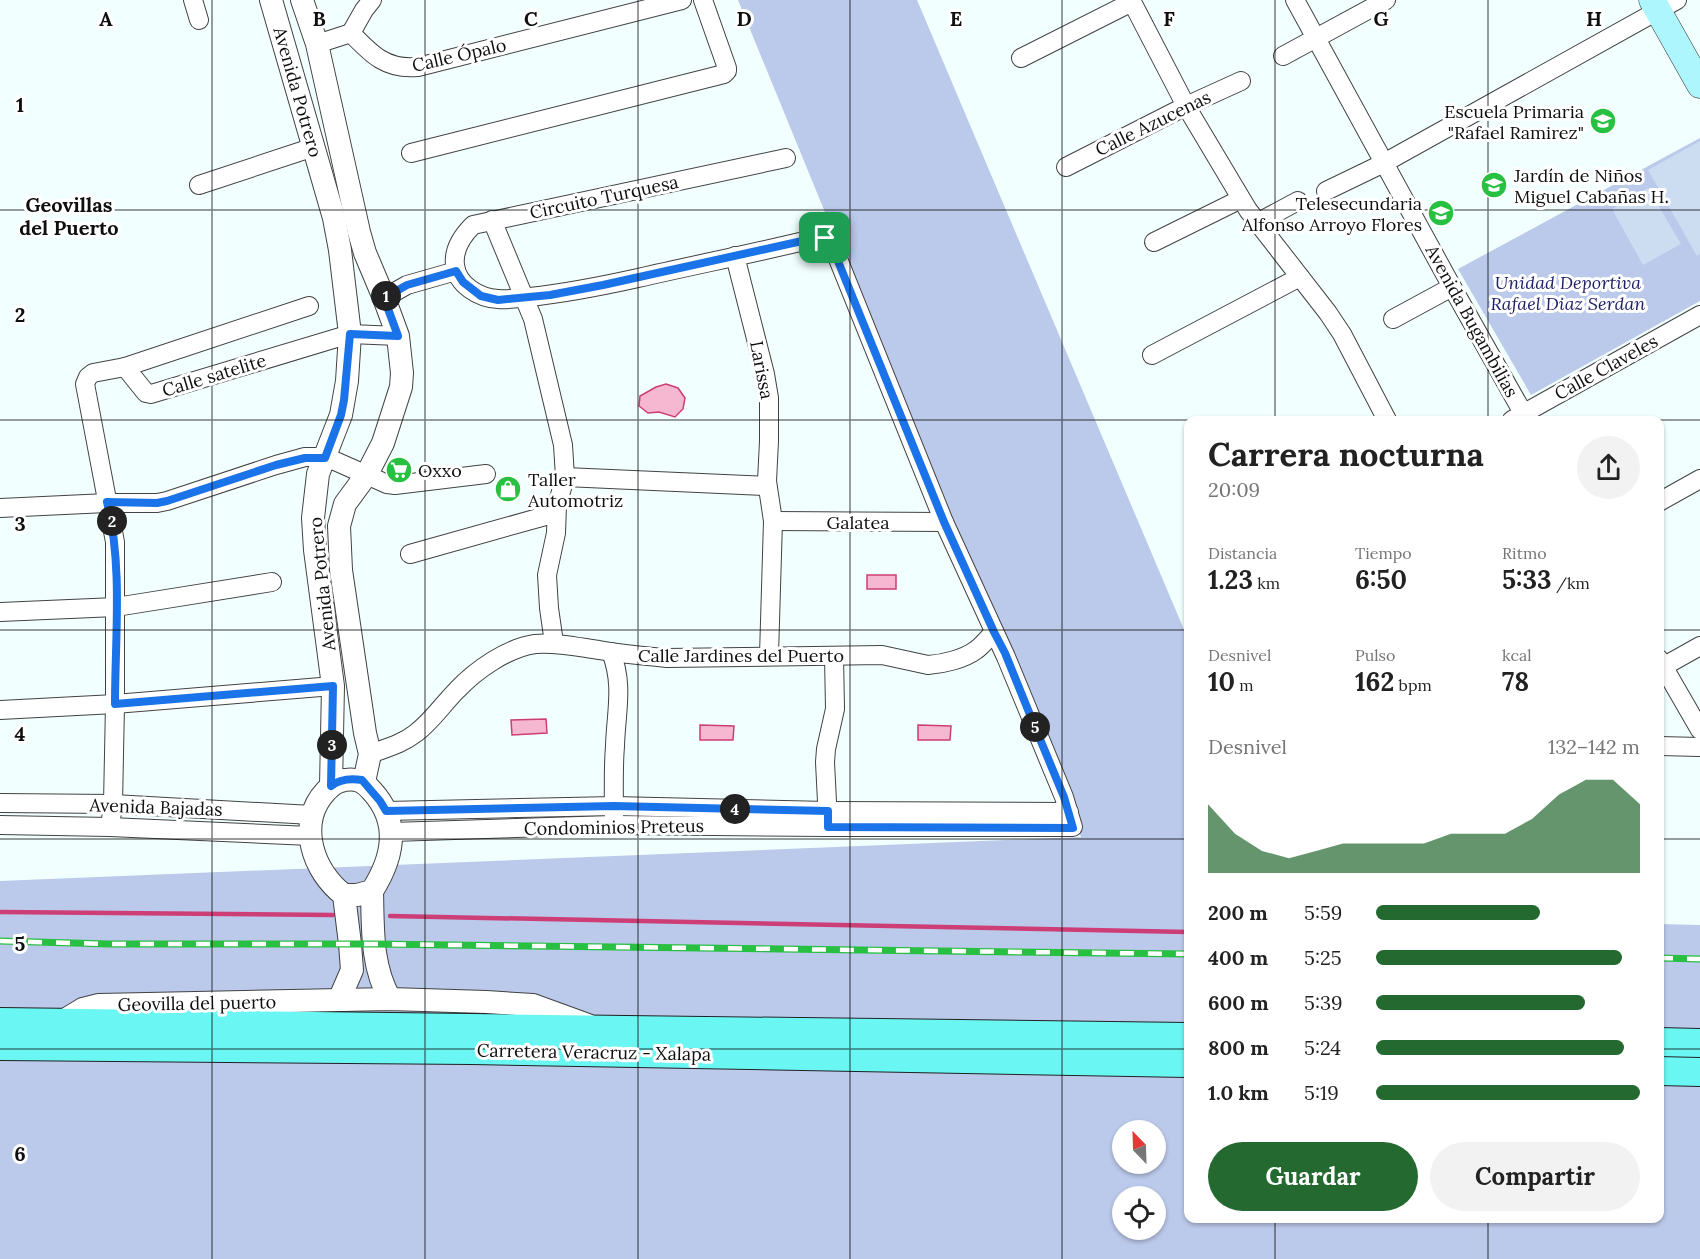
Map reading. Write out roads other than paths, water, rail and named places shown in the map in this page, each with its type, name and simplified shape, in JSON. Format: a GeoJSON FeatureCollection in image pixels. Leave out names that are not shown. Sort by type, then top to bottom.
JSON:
{"type":"FeatureCollection","features":[{"type":"Feature","properties":{"kind":"main road"},"geometry":{"type":"LineString","coordinates":[[1662,3],[1700,86]]}},
{"type":"Feature","properties":{"kind":"main road","name":"Carretera Veracruz - Xalapa"},"geometry":{"type":"LineString","coordinates":[[0,1022],[1184,1037]]}},
{"type":"Feature","properties":{"kind":"main road"},"geometry":{"type":"LineString","coordinates":[[1664,1042],[1700,1043]]}},
{"type":"Feature","properties":{"kind":"main road","name":"Carretera Veracruz - Xalapa"},"geometry":{"type":"LineString","coordinates":[[0,1046],[484,1050],[1184,1063]]}},
{"type":"Feature","properties":{"kind":"main road"},"geometry":{"type":"LineString","coordinates":[[1664,1071],[1700,1072]]}},
{"type":"Feature","properties":{"kind":"street"},"geometry":{"type":"LineString","coordinates":[[193,0],[199,20]]}},
{"type":"Feature","properties":{"kind":"street","name":"Avenida Potrero"},"geometry":{"type":"LineString","coordinates":[[271,0],[338,234],[350,334],[341,415],[318,474],[313,518],[333,686],[331,786]]}},
{"type":"Feature","properties":{"kind":"street","name":"Avenida Potrero"},"geometry":{"type":"LineString","coordinates":[[302,0],[316,44],[359,232],[398,336],[401,358],[401,387],[383,443],[367,474],[345,504],[339,526],[341,570],[370,754]]}},
{"type":"Feature","properties":{"kind":"street"},"geometry":{"type":"LineString","coordinates":[[316,44],[351,33],[372,0]]}},
{"type":"Feature","properties":{"kind":"street","name":"Calle Ópalo"},"geometry":{"type":"LineString","coordinates":[[351,33],[381,61],[407,68],[682,0]]}},
{"type":"Feature","properties":{"kind":"street"},"geometry":{"type":"LineString","coordinates":[[411,153],[724,74],[727,68],[703,0]]}},
{"type":"Feature","properties":{"kind":"street","name":"Avenida Bugambilias"},"geometry":{"type":"LineString","coordinates":[[1295,0],[1520,416]]}},
{"type":"Feature","properties":{"kind":"street"},"geometry":{"type":"LineString","coordinates":[[1283,56],[1386,0]]}},
{"type":"Feature","properties":{"kind":"street"},"geometry":{"type":"LineString","coordinates":[[1021,58],[1132,1],[1186,106],[1241,199],[1342,334],[1381,416]]}},
{"type":"Feature","properties":{"kind":"street"},"geometry":{"type":"LineString","coordinates":[[1326,191],[1384,163],[1662,3]]}},
{"type":"Feature","properties":{"kind":"street","name":"Calle Azucenas"},"geometry":{"type":"LineString","coordinates":[[1066,167],[1186,106],[1241,81]]}},
{"type":"Feature","properties":{"kind":"street"},"geometry":{"type":"LineString","coordinates":[[199,185],[314,147]]}},
{"type":"Feature","properties":{"kind":"street","name":"Circuito Turquesa"},"geometry":{"type":"LineString","coordinates":[[456,271],[454,260],[457,248],[463,235],[473,225],[786,158]]}},
{"type":"Feature","properties":{"kind":"street"},"geometry":{"type":"LineString","coordinates":[[1154,242],[1241,199]]}},
{"type":"Feature","properties":{"kind":"street"},"geometry":{"type":"LineString","coordinates":[[1257,223],[1298,201]]}},
{"type":"Feature","properties":{"kind":"street"},"geometry":{"type":"LineString","coordinates":[[492,220],[525,297],[538,335],[562,444],[565,477],[556,513],[556,533],[548,575],[549,608],[554,644]]}},
{"type":"Feature","properties":{"kind":"street"},"geometry":{"type":"LineString","coordinates":[[384,298],[407,285],[456,271],[463,282],[481,296],[498,300],[550,295],[823,237],[831,244],[944,522],[994,632]]}},
{"type":"Feature","properties":{"kind":"street","name":"Larissa"},"geometry":{"type":"LineString","coordinates":[[735,256],[767,386],[770,412],[767,486],[773,522],[769,656]]}},
{"type":"Feature","properties":{"kind":"street"},"geometry":{"type":"LineString","coordinates":[[1152,355],[1300,277]]}},
{"type":"Feature","properties":{"kind":"street"},"geometry":{"type":"LineString","coordinates":[[1393,319],[1452,287]]}},
{"type":"Feature","properties":{"kind":"street"},"geometry":{"type":"LineString","coordinates":[[110,827],[113,804],[115,704],[115,543],[85,384],[93,373],[125,367],[309,306]]}},
{"type":"Feature","properties":{"kind":"street","name":"Calle Claveles"},"geometry":{"type":"LineString","coordinates":[[1524,416],[1700,315]]}},
{"type":"Feature","properties":{"kind":"street"},"geometry":{"type":"LineString","coordinates":[[350,334],[398,336]]}},
{"type":"Feature","properties":{"kind":"street","name":"Calle satelite"},"geometry":{"type":"LineString","coordinates":[[125,367],[146,393],[151,394],[350,334]]}},
{"type":"Feature","properties":{"kind":"street"},"geometry":{"type":"LineString","coordinates":[[0,508],[107,502],[157,503],[305,458],[325,458],[367,474],[381,482],[395,485],[486,474]]}},
{"type":"Feature","properties":{"kind":"street"},"geometry":{"type":"LineString","coordinates":[[565,477],[767,486]]}},
{"type":"Feature","properties":{"kind":"street"},"geometry":{"type":"LineString","coordinates":[[1664,499],[1700,479]]}},
{"type":"Feature","properties":{"kind":"street"},"geometry":{"type":"LineString","coordinates":[[410,555],[556,513]]}},
{"type":"Feature","properties":{"kind":"street","name":"Galatea"},"geometry":{"type":"LineString","coordinates":[[773,522],[944,522]]}},
{"type":"Feature","properties":{"kind":"street"},"geometry":{"type":"LineString","coordinates":[[0,612],[116,607],[272,582]]}},
{"type":"Feature","properties":{"kind":"street","name":"Calle Jardines del Puerto"},"geometry":{"type":"LineString","coordinates":[[370,754],[397,744],[416,733],[475,674],[498,658],[533,644],[554,644],[635,656],[882,655],[934,665],[975,651],[994,632]]}},
{"type":"Feature","properties":{"kind":"street","name":"Condominios Preteus"},"geometry":{"type":"LineString","coordinates":[[389,821],[613,825],[1069,812],[1011,667],[994,632]]}},
{"type":"Feature","properties":{"kind":"street"},"geometry":{"type":"LineString","coordinates":[[1664,663],[1700,646]]}},
{"type":"Feature","properties":{"kind":"street"},"geometry":{"type":"LineString","coordinates":[[611,652],[620,689],[614,749],[613,825]]}},
{"type":"Feature","properties":{"kind":"street"},"geometry":{"type":"LineString","coordinates":[[828,819],[825,768],[826,749],[835,709],[834,656]]}},
{"type":"Feature","properties":{"kind":"street"},"geometry":{"type":"LineString","coordinates":[[1664,672],[1700,730]]}},
{"type":"Feature","properties":{"kind":"street"},"geometry":{"type":"LineString","coordinates":[[0,710],[115,704],[333,686]]}},
{"type":"Feature","properties":{"kind":"street"},"geometry":{"type":"LineString","coordinates":[[1664,746],[1700,747]]}},
{"type":"Feature","properties":{"kind":"street"},"geometry":{"type":"LineString","coordinates":[[364,782],[370,754]]}},
{"type":"Feature","properties":{"kind":"street"},"geometry":{"type":"LineString","coordinates":[[372,891],[357,896],[344,895],[321,872],[315,859],[311,825],[318,801],[336,782],[355,779],[364,782],[380,801],[389,821],[387,864],[372,891],[376,963],[382,984],[390,999]]}},
{"type":"Feature","properties":{"kind":"street","name":"Avenida Bajadas"},"geometry":{"type":"LineString","coordinates":[[0,803],[113,804],[311,825]]}},
{"type":"Feature","properties":{"kind":"street","name":"Condominios Preteus"},"geometry":{"type":"LineString","coordinates":[[389,821],[614,806],[828,819]]}},
{"type":"Feature","properties":{"kind":"street","name":"Avenida Bajadas"},"geometry":{"type":"LineString","coordinates":[[0,825],[110,827],[311,825]]}},
{"type":"Feature","properties":{"kind":"street"},"geometry":{"type":"LineString","coordinates":[[339,1000],[352,970],[344,895]]}},
{"type":"Feature","properties":{"kind":"street","name":"Geovilla del puerto"},"geometry":{"type":"LineString","coordinates":[[60,1023],[82,1009],[99,1005],[390,999],[533,1005],[600,1030]]}},
{"type":"Feature","properties":{"kind":"waterway"},"geometry":{"type":"LineString","coordinates":[[0,912],[333,915]]}},
{"type":"Feature","properties":{"kind":"waterway"},"geometry":{"type":"LineString","coordinates":[[390,916],[1184,932]]}},
{"type":"Feature","properties":{"kind":"railway"},"geometry":{"type":"LineString","coordinates":[[0,941],[109,944],[374,944],[1184,954]]}},
{"type":"Feature","properties":{"kind":"railway"},"geometry":{"type":"LineString","coordinates":[[1664,958],[1700,959]]}},
{"type":"Feature","properties":{"kind":"place","name":"Escuela Primaria \"Rafael Ramirez\""},"geometry":{"type":"Point","coordinates":[1603,121]}},
{"type":"Feature","properties":{"kind":"place","name":"Jardín de Niños Miguel Cabañas H."},"geometry":{"type":"Point","coordinates":[1494,185]}},
{"type":"Feature","properties":{"kind":"place","name":"Telesecundaria Alfonso Arroyo Flores"},"geometry":{"type":"Point","coordinates":[1441,213]}},
{"type":"Feature","properties":{"kind":"place","name":"Oxxo"},"geometry":{"type":"Point","coordinates":[399,470]}},
{"type":"Feature","properties":{"kind":"place","name":"Taller Automotriz"},"geometry":{"type":"Point","coordinates":[508,489]}},
{"type":"Feature","properties":{"kind":"district","name":"Geovillas del Puerto"},"geometry":{"type":"Point","coordinates":[69,216]}},
{"type":"Feature","properties":{"kind":"park label","name":"Unidad Deportiva Rafael Diaz Serdan"},"geometry":{"type":"Point","coordinates":[1568,292]}}]}
